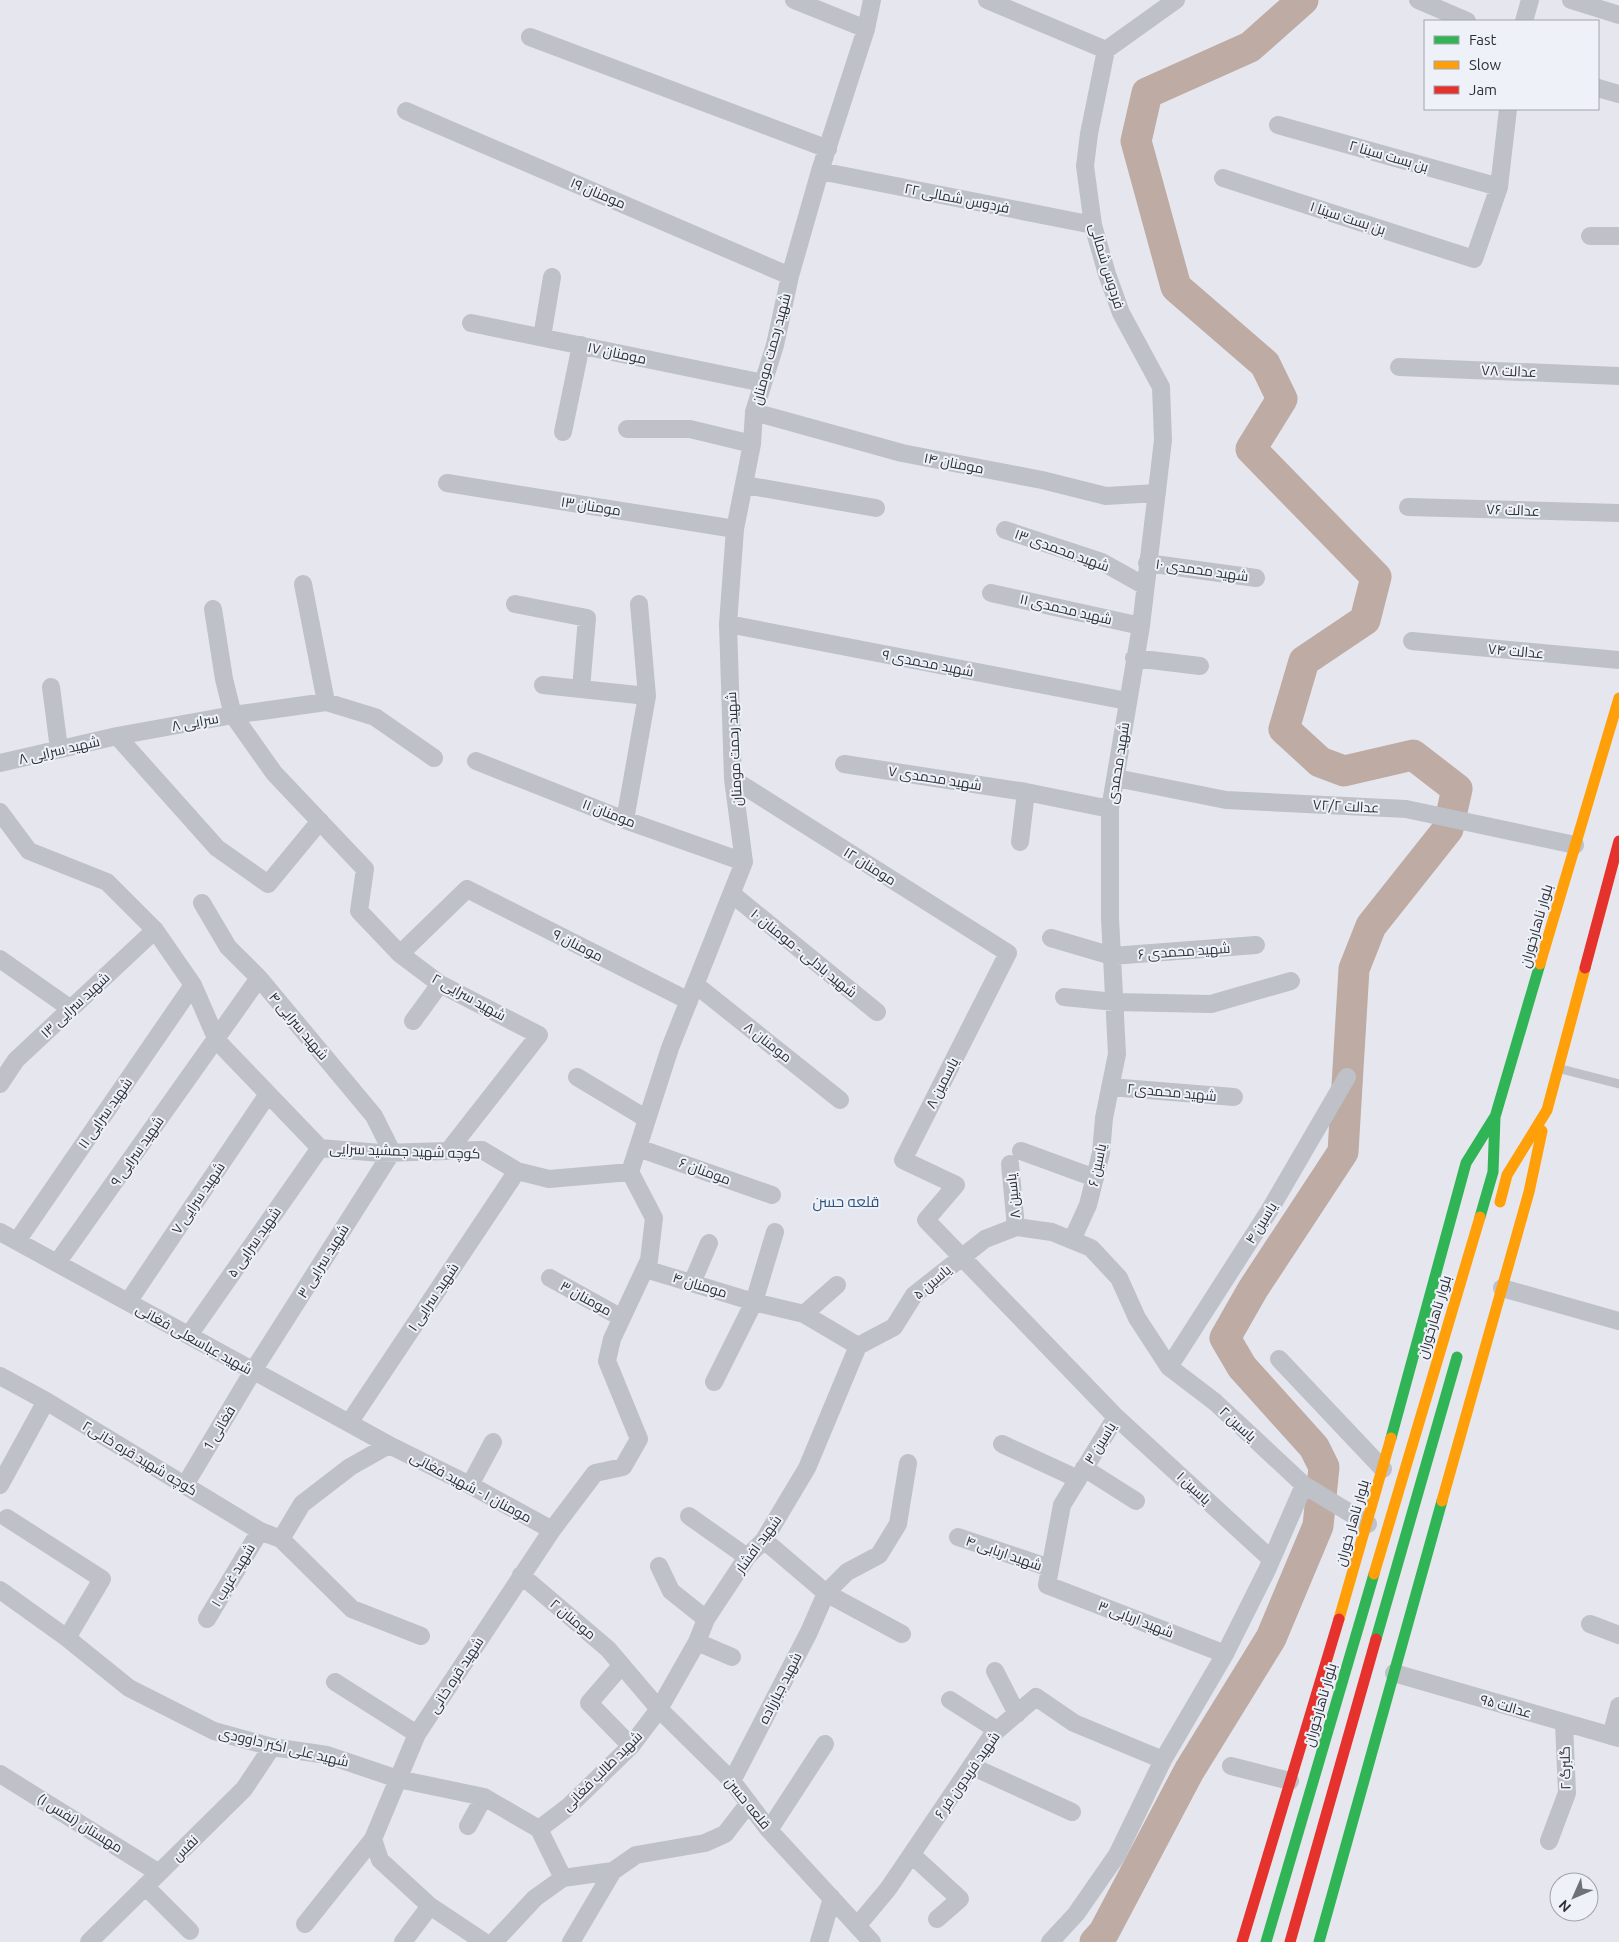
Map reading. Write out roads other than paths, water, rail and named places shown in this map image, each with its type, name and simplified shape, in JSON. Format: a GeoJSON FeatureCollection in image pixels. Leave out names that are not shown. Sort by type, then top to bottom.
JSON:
{"type":"FeatureCollection","features":[{"type":"Feature","properties":{"kind":"main road","name":"بلوار ناهارخوران"},"geometry":{"type":"LineString","coordinates":[[1266,1942],[1493,1172],[1495,1117],[1619,698]]}},
{"type":"Feature","properties":{"kind":"main road"},"geometry":{"type":"LineString","coordinates":[[1322,1941],[1394,1673],[1529,1192],[1547,1110],[1619,841]]}},
{"type":"Feature","properties":{"kind":"main road"},"geometry":{"type":"LineString","coordinates":[[1497,1211],[1507,1175],[1547,1110]]}},
{"type":"Feature","properties":{"kind":"main road","name":"بلوار ناهار خوران"},"geometry":{"type":"LineString","coordinates":[[1242,1942],[1368,1524],[1466,1163],[1495,1117]]}},
{"type":"Feature","properties":{"kind":"main road"},"geometry":{"type":"LineString","coordinates":[[1290,1942],[1459,1350]]}},
{"type":"Feature","properties":{"kind":"street"},"geometry":{"type":"LineString","coordinates":[[794,0],[866,29]]}},
{"type":"Feature","properties":{"kind":"street","name":"شهید رحمت مومنان"},"geometry":{"type":"LineString","coordinates":[[630,1172],[670,1048],[744,862],[733,779],[728,624],[735,529],[752,444],[754,412],[775,345],[790,276],[820,171],[866,29],[872,0]]}},
{"type":"Feature","properties":{"kind":"street"},"geometry":{"type":"LineString","coordinates":[[987,0],[1106,50],[1176,0]]}},
{"type":"Feature","properties":{"kind":"street"},"geometry":{"type":"LineString","coordinates":[[1418,0],[1465,20]]}},
{"type":"Feature","properties":{"kind":"street"},"geometry":{"type":"LineString","coordinates":[[1524,20],[1530,0]]}},
{"type":"Feature","properties":{"kind":"street"},"geometry":{"type":"LineString","coordinates":[[1571,0],[1619,15]]}},
{"type":"Feature","properties":{"kind":"street"},"geometry":{"type":"LineString","coordinates":[[530,38],[828,149]]}},
{"type":"Feature","properties":{"kind":"street","name":"فردوس شمالی"},"geometry":{"type":"LineString","coordinates":[[1106,50],[1089,134],[1085,166],[1094,225],[1106,274],[1121,313],[1161,387],[1163,440]]}},
{"type":"Feature","properties":{"kind":"street"},"geometry":{"type":"LineString","coordinates":[[1599,88],[1619,94]]}},
{"type":"Feature","properties":{"kind":"street"},"geometry":{"type":"LineString","coordinates":[[1499,187],[1508,110]]}},
{"type":"Feature","properties":{"kind":"street","name":"مومنان ۱۹"},"geometry":{"type":"LineString","coordinates":[[406,111],[790,276]]}},
{"type":"Feature","properties":{"kind":"street","name":"۲ بن بست سینا"},"geometry":{"type":"LineString","coordinates":[[1278,125],[1499,187]]}},
{"type":"Feature","properties":{"kind":"street","name":"فردوس شمالی ۲۲"},"geometry":{"type":"LineString","coordinates":[[820,171],[1094,225]]}},
{"type":"Feature","properties":{"kind":"street","name":"۱ بن بست سینا"},"geometry":{"type":"LineString","coordinates":[[1223,178],[1474,259],[1499,187]]}},
{"type":"Feature","properties":{"kind":"street"},"geometry":{"type":"LineString","coordinates":[[1590,236],[1619,236]]}},
{"type":"Feature","properties":{"kind":"street"},"geometry":{"type":"LineString","coordinates":[[542,337],[552,277]]}},
{"type":"Feature","properties":{"kind":"street","name":"مومنان ۱۷"},"geometry":{"type":"LineString","coordinates":[[471,323],[764,383]]}},
{"type":"Feature","properties":{"kind":"street"},"geometry":{"type":"LineString","coordinates":[[563,432],[581,345]]}},
{"type":"Feature","properties":{"kind":"street","name":"۷۸ عدالت"},"geometry":{"type":"LineString","coordinates":[[1399,367],[1619,376]]}},
{"type":"Feature","properties":{"kind":"street","name":"مومنان ۱۴"},"geometry":{"type":"LineString","coordinates":[[754,412],[902,453],[1042,480],[1106,496],[1156,492]]}},
{"type":"Feature","properties":{"kind":"street"},"geometry":{"type":"LineString","coordinates":[[627,429],[690,429],[752,444]]}},
{"type":"Feature","properties":{"kind":"street","name":"شهید محمدی"},"geometry":{"type":"LineString","coordinates":[[1110,1087],[1117,1054],[1112,956],[1110,809],[1134,658],[1141,626],[1163,440]]}},
{"type":"Feature","properties":{"kind":"street","name":"مومنان ۱۳"},"geometry":{"type":"LineString","coordinates":[[447,482],[735,529]]}},
{"type":"Feature","properties":{"kind":"street"},"geometry":{"type":"LineString","coordinates":[[745,485],[876,508]]}},
{"type":"Feature","properties":{"kind":"street","name":"عدالت ۷۶"},"geometry":{"type":"LineString","coordinates":[[1408,507],[1619,513]]}},
{"type":"Feature","properties":{"kind":"street","name":"۱۳ شهید محمدی"},"geometry":{"type":"LineString","coordinates":[[1005,530],[1102,562],[1145,586]]}},
{"type":"Feature","properties":{"kind":"street","name":"۱۰ شهید محمدی"},"geometry":{"type":"LineString","coordinates":[[1147,563],[1256,578]]}},
{"type":"Feature","properties":{"kind":"street"},"geometry":{"type":"LineString","coordinates":[[303,584],[326,702]]}},
{"type":"Feature","properties":{"kind":"street","name":"۱۱ شهید محمدی"},"geometry":{"type":"LineString","coordinates":[[990,592],[1141,626]]}},
{"type":"Feature","properties":{"kind":"street"},"geometry":{"type":"LineString","coordinates":[[515,604],[587,618],[582,689]]}},
{"type":"Feature","properties":{"kind":"street"},"geometry":{"type":"LineString","coordinates":[[625,820],[647,696],[639,604]]}},
{"type":"Feature","properties":{"kind":"street"},"geometry":{"type":"LineString","coordinates":[[213,609],[224,679],[233,715],[326,702],[375,717],[434,758]]}},
{"type":"Feature","properties":{"kind":"street","name":"۹ شهید محمدی"},"geometry":{"type":"LineString","coordinates":[[728,624],[1128,701]]}},
{"type":"Feature","properties":{"kind":"street","name":"عدالت ۷۴"},"geometry":{"type":"LineString","coordinates":[[1412,641],[1619,660]]}},
{"type":"Feature","properties":{"kind":"street"},"geometry":{"type":"LineString","coordinates":[[1134,658],[1200,666]]}},
{"type":"Feature","properties":{"kind":"street"},"geometry":{"type":"LineString","coordinates":[[544,685],[647,696]]}},
{"type":"Feature","properties":{"kind":"street"},"geometry":{"type":"LineString","coordinates":[[50,687],[59,749]]}},
{"type":"Feature","properties":{"kind":"street","name":"سرایی ۸"},"geometry":{"type":"LineString","coordinates":[[117,736],[233,715],[274,773]]}},
{"type":"Feature","properties":{"kind":"street"},"geometry":{"type":"LineString","coordinates":[[117,736],[217,848],[268,884],[320,821]]}},
{"type":"Feature","properties":{"kind":"street","name":"شهید سرایی ۸"},"geometry":{"type":"LineString","coordinates":[[0,763],[117,736]]}},
{"type":"Feature","properties":{"kind":"street","name":"مومنان ۱۱"},"geometry":{"type":"LineString","coordinates":[[476,761],[625,820],[744,862]]}},
{"type":"Feature","properties":{"kind":"street","name":"شهید محمدی ۷"},"geometry":{"type":"LineString","coordinates":[[844,764],[1026,792],[1110,809]]}},
{"type":"Feature","properties":{"kind":"street","name":"شهید سرایی ۲"},"geometry":{"type":"LineString","coordinates":[[274,773],[365,869],[360,910],[400,954],[440,984],[539,1035],[450,1150]]}},
{"type":"Feature","properties":{"kind":"street","name":"عدالت ۷۲/۲"},"geometry":{"type":"LineString","coordinates":[[1116,778],[1226,800],[1406,809],[1576,845]]}},
{"type":"Feature","properties":{"kind":"street","name":"مومنان ۱۲"},"geometry":{"type":"LineString","coordinates":[[733,779],[1008,953]]}},
{"type":"Feature","properties":{"kind":"street"},"geometry":{"type":"LineString","coordinates":[[1020,842],[1026,792]]}},
{"type":"Feature","properties":{"kind":"street","name":"کوچه شهید جمشید سرایی"},"geometry":{"type":"LineString","coordinates":[[0,812],[29,851],[106,882],[155,930],[193,985],[216,1038],[320,1148],[392,1152],[482,1150],[517,1171],[549,1178],[630,1172]]}},
{"type":"Feature","properties":{"kind":"street","name":"مومنان ۹"},"geometry":{"type":"LineString","coordinates":[[400,954],[467,889],[692,993]]}},
{"type":"Feature","properties":{"kind":"street","name":"شهید بادلی - مومنان ۱۰"},"geometry":{"type":"LineString","coordinates":[[732,894],[877,1012]]}},
{"type":"Feature","properties":{"kind":"street","name":"شهید سرایی ۴"},"geometry":{"type":"LineString","coordinates":[[202,903],[228,947],[260,978],[374,1116],[392,1152]]}},
{"type":"Feature","properties":{"kind":"street","name":"شهید سرایی ۱۳"},"geometry":{"type":"LineString","coordinates":[[0,1084],[16,1060],[155,930]]}},
{"type":"Feature","properties":{"kind":"street"},"geometry":{"type":"LineString","coordinates":[[1051,938],[1112,956]]}},
{"type":"Feature","properties":{"kind":"street","name":"۶ شهید محمدی"},"geometry":{"type":"LineString","coordinates":[[1112,956],[1256,946]]}},
{"type":"Feature","properties":{"kind":"street","name":"یاسمین ۸"},"geometry":{"type":"LineString","coordinates":[[926,1220],[956,1186],[903,1160],[1008,953]]}},
{"type":"Feature","properties":{"kind":"street"},"geometry":{"type":"LineString","coordinates":[[0,959],[71,1009]]}},
{"type":"Feature","properties":{"kind":"street","name":"شهید سرایی ۹"},"geometry":{"type":"LineString","coordinates":[[57,1263],[260,978]]}},
{"type":"Feature","properties":{"kind":"street"},"geometry":{"type":"LineString","coordinates":[[1064,997],[1115,1002],[1211,1004],[1291,981]]}},
{"type":"Feature","properties":{"kind":"street"},"geometry":{"type":"LineString","coordinates":[[413,1021],[440,984]]}},
{"type":"Feature","properties":{"kind":"street","name":"شهید سرایی ۱۱"},"geometry":{"type":"LineString","coordinates":[[17,1241],[193,985]]}},
{"type":"Feature","properties":{"kind":"street","name":"مومنان ۸"},"geometry":{"type":"LineString","coordinates":[[692,993],[840,1100]]}},
{"type":"Feature","properties":{"kind":"street"},"geometry":{"type":"LineString","coordinates":[[577,1077],[647,1119]]}},
{"type":"Feature","properties":{"kind":"street","name":"یاسین ۴"},"geometry":{"type":"LineString","coordinates":[[1169,1367],[1269,1212],[1347,1077]]}},
{"type":"Feature","properties":{"kind":"street","name":"شهید محمدی۲"},"geometry":{"type":"LineString","coordinates":[[1110,1087],[1234,1097]]}},
{"type":"Feature","properties":{"kind":"street","name":"یاسین ۶"},"geometry":{"type":"LineString","coordinates":[[1072,1240],[1088,1205],[1095,1178],[1101,1153],[1104,1118],[1110,1087]]}},
{"type":"Feature","properties":{"kind":"street","name":"شهید سرایی ۷"},"geometry":{"type":"LineString","coordinates":[[128,1302],[268,1094]]}},
{"type":"Feature","properties":{"kind":"street","name":"شهید سرایی ۵"},"geometry":{"type":"LineString","coordinates":[[189,1335],[320,1148]]}},
{"type":"Feature","properties":{"kind":"street","name":"مومنان ۶"},"geometry":{"type":"LineString","coordinates":[[638,1148],[772,1195]]}},
{"type":"Feature","properties":{"kind":"street","name":"شهید سرایی ۳"},"geometry":{"type":"LineString","coordinates":[[253,1371],[392,1152]]}},
{"type":"Feature","properties":{"kind":"street","name":"یاسین ۸"},"geometry":{"type":"LineString","coordinates":[[1016,1227],[1016,1157],[1095,1178]]}},
{"type":"Feature","properties":{"kind":"street","name":"شهید سرایی ۱"},"geometry":{"type":"LineString","coordinates":[[349,1423],[517,1171]]}},
{"type":"Feature","properties":{"kind":"street"},"geometry":{"type":"LineString","coordinates":[[522,1575],[552,1530],[595,1473],[623,1467],[639,1439],[607,1361],[612,1339],[649,1260],[654,1218],[630,1172]]}},
{"type":"Feature","properties":{"kind":"street","name":"یاسین ۱"},"geometry":{"type":"LineString","coordinates":[[926,1220],[1116,1417],[1272,1559]]}},
{"type":"Feature","properties":{"kind":"street","name":"یاسین ۲"},"geometry":{"type":"LineString","coordinates":[[1016,1227],[1052,1232],[1090,1248],[1119,1278],[1137,1318],[1169,1367],[1215,1402],[1309,1489],[1368,1524]]}},
{"type":"Feature","properties":{"kind":"street","name":"یاسین ۵"},"geometry":{"type":"LineString","coordinates":[[858,1346],[894,1327],[914,1295],[985,1239],[1016,1227]]}},
{"type":"Feature","properties":{"kind":"street","name":"شهید عباسعلی فغانی"},"geometry":{"type":"LineString","coordinates":[[0,1232],[389,1445]]}},
{"type":"Feature","properties":{"kind":"street"},"geometry":{"type":"LineString","coordinates":[[714,1382],[754,1302],[775,1232]]}},
{"type":"Feature","properties":{"kind":"street"},"geometry":{"type":"LineString","coordinates":[[692,1283],[709,1243]]}},
{"type":"Feature","properties":{"kind":"street","name":"۴ مومنان"},"geometry":{"type":"LineString","coordinates":[[645,1269],[754,1302],[804,1314],[858,1346]]}},
{"type":"Feature","properties":{"kind":"street","name":"مومنان ۳"},"geometry":{"type":"LineString","coordinates":[[550,1278],[622,1318]]}},
{"type":"Feature","properties":{"kind":"street"},"geometry":{"type":"LineString","coordinates":[[804,1314],[837,1285]]}},
{"type":"Feature","properties":{"kind":"street"},"geometry":{"type":"LineString","coordinates":[[1502,1288],[1619,1321]]}},
{"type":"Feature","properties":{"kind":"street","name":"شهید افشار"},"geometry":{"type":"LineString","coordinates":[[659,1709],[697,1642],[706,1619],[747,1557],[764,1540],[807,1468],[858,1346]]}},
{"type":"Feature","properties":{"kind":"street"},"geometry":{"type":"LineString","coordinates":[[1279,1359],[1383,1470]]}},
{"type":"Feature","properties":{"kind":"street","name":"فغانی 1"},"geometry":{"type":"LineString","coordinates":[[185,1485],[253,1371]]}},
{"type":"Feature","properties":{"kind":"street","name":"کوچه شهید قره خانی۲"},"geometry":{"type":"LineString","coordinates":[[0,1376],[46,1401],[260,1531],[281,1539]]}},
{"type":"Feature","properties":{"kind":"street"},"geometry":{"type":"LineString","coordinates":[[0,1485],[46,1401]]}},
{"type":"Feature","properties":{"kind":"street","name":"یاسین ۳"},"geometry":{"type":"LineString","coordinates":[[1049,1576],[1062,1505],[1116,1417]]}},
{"type":"Feature","properties":{"kind":"street"},"geometry":{"type":"LineString","coordinates":[[470,1485],[493,1442]]}},
{"type":"Feature","properties":{"kind":"street"},"geometry":{"type":"LineString","coordinates":[[1002,1444],[1081,1474],[1136,1501]]}},
{"type":"Feature","properties":{"kind":"street"},"geometry":{"type":"LineString","coordinates":[[389,1445],[350,1467],[302,1504],[281,1539],[352,1608],[421,1636]]}},
{"type":"Feature","properties":{"kind":"street","name":"مومنان ۱ - شهید فغانی"},"geometry":{"type":"LineString","coordinates":[[389,1445],[470,1485],[552,1530]]}},
{"type":"Feature","properties":{"kind":"street"},"geometry":{"type":"LineString","coordinates":[[826,1593],[847,1572],[878,1555],[898,1524],[908,1463]]}},
{"type":"Feature","properties":{"kind":"street"},"geometry":{"type":"LineString","coordinates":[[1050,1942],[1076,1914],[1117,1855],[1163,1760],[1224,1654],[1309,1489]]}},
{"type":"Feature","properties":{"kind":"street"},"geometry":{"type":"LineString","coordinates":[[689,1516],[747,1557]]}},
{"type":"Feature","properties":{"kind":"street"},"geometry":{"type":"LineString","coordinates":[[7,1518],[102,1579],[67,1638]]}},
{"type":"Feature","properties":{"kind":"street","name":"۱ شهید غریب"},"geometry":{"type":"LineString","coordinates":[[207,1619],[260,1531]]}},
{"type":"Feature","properties":{"kind":"street","name":"شهید اربابی ۴"},"geometry":{"type":"LineString","coordinates":[[958,1537],[1049,1576]]}},
{"type":"Feature","properties":{"kind":"street"},"geometry":{"type":"LineString","coordinates":[[764,1540],[826,1593],[902,1634]]}},
{"type":"Feature","properties":{"kind":"street"},"geometry":{"type":"LineString","coordinates":[[659,1566],[671,1591],[706,1619]]}},
{"type":"Feature","properties":{"kind":"street","name":"۲ مومنان"},"geometry":{"type":"LineString","coordinates":[[522,1575],[608,1649],[621,1666]]}},
{"type":"Feature","properties":{"kind":"street","name":"شهید قره خانی"},"geometry":{"type":"LineString","coordinates":[[305,1924],[373,1839],[417,1734],[522,1575]]}},
{"type":"Feature","properties":{"kind":"street","name":"شهید اربابی ۳"},"geometry":{"type":"LineString","coordinates":[[1049,1576],[1224,1654]]}},
{"type":"Feature","properties":{"kind":"street","name":"شهید علی اکبر داوودی"},"geometry":{"type":"LineString","coordinates":[[0,1590],[67,1638],[129,1688],[214,1731],[272,1747],[327,1755],[398,1779],[484,1797],[539,1829]]}},
{"type":"Feature","properties":{"kind":"street","name":"شهید جبارزاده"},"geometry":{"type":"LineString","coordinates":[[732,1782],[809,1632],[826,1593]]}},
{"type":"Feature","properties":{"kind":"street"},"geometry":{"type":"LineString","coordinates":[[1590,1624],[1619,1635]]}},
{"type":"Feature","properties":{"kind":"street"},"geometry":{"type":"LineString","coordinates":[[697,1642],[732,1657]]}},
{"type":"Feature","properties":{"kind":"street"},"geometry":{"type":"LineString","coordinates":[[621,1666],[589,1703],[632,1746]]}},
{"type":"Feature","properties":{"kind":"street","name":"قلعه حسن"},"geometry":{"type":"LineString","coordinates":[[621,1666],[659,1709],[732,1782],[769,1830],[872,1942]]}},
{"type":"Feature","properties":{"kind":"street"},"geometry":{"type":"LineString","coordinates":[[995,1671],[1017,1714]]}},
{"type":"Feature","properties":{"kind":"street","name":"عدالت ۹۵"},"geometry":{"type":"LineString","coordinates":[[1394,1673],[1615,1737]]}},
{"type":"Feature","properties":{"kind":"street"},"geometry":{"type":"LineString","coordinates":[[336,1682],[417,1734]]}},
{"type":"Feature","properties":{"kind":"street","name":"شهید فریدون فر ۶"},"geometry":{"type":"LineString","coordinates":[[857,1926],[888,1889],[997,1730],[1036,1697],[1074,1723],[1163,1760]]}},
{"type":"Feature","properties":{"kind":"street"},"geometry":{"type":"LineString","coordinates":[[950,1700],[997,1730]]}},
{"type":"Feature","properties":{"kind":"street"},"geometry":{"type":"LineString","coordinates":[[1615,1737],[1619,1706]]}},
{"type":"Feature","properties":{"kind":"street","name":"شهید طالب فغانی"},"geometry":{"type":"LineString","coordinates":[[539,1829],[568,1807],[632,1746],[659,1709]]}},
{"type":"Feature","properties":{"kind":"street","name":"گلبرگ ۲"},"geometry":{"type":"LineString","coordinates":[[1549,1841],[1567,1793],[1564,1723]]}},
{"type":"Feature","properties":{"kind":"street"},"geometry":{"type":"LineString","coordinates":[[769,1830],[825,1744]]}},
{"type":"Feature","properties":{"kind":"street","name":"نفس"},"geometry":{"type":"LineString","coordinates":[[89,1942],[244,1789],[272,1747]]}},
{"type":"Feature","properties":{"kind":"street"},"geometry":{"type":"LineString","coordinates":[[972,1766],[1072,1812]]}},
{"type":"Feature","properties":{"kind":"street"},"geometry":{"type":"LineString","coordinates":[[1231,1766],[1290,1781]]}},
{"type":"Feature","properties":{"kind":"street","name":"مهستان (نفس ۱)"},"geometry":{"type":"LineString","coordinates":[[0,1774],[159,1873]]}},
{"type":"Feature","properties":{"kind":"street"},"geometry":{"type":"LineString","coordinates":[[468,1826],[484,1797]]}},
{"type":"Feature","properties":{"kind":"street"},"geometry":{"type":"LineString","coordinates":[[571,1942],[613,1871],[636,1855],[705,1843],[725,1834],[749,1804]]}},
{"type":"Feature","properties":{"kind":"street"},"geometry":{"type":"LineString","coordinates":[[539,1829],[563,1878]]}},
{"type":"Feature","properties":{"kind":"street"},"geometry":{"type":"LineString","coordinates":[[373,1839],[380,1860],[430,1906],[484,1942]]}},
{"type":"Feature","properties":{"kind":"street"},"geometry":{"type":"LineString","coordinates":[[912,1855],[960,1898],[937,1920]]}},
{"type":"Feature","properties":{"kind":"street"},"geometry":{"type":"LineString","coordinates":[[494,1942],[534,1898],[563,1878],[613,1871]]}},
{"type":"Feature","properties":{"kind":"street"},"geometry":{"type":"LineString","coordinates":[[145,1886],[190,1931]]}},
{"type":"Feature","properties":{"kind":"street"},"geometry":{"type":"LineString","coordinates":[[819,1942],[832,1898]]}},
{"type":"Feature","properties":{"kind":"street"},"geometry":{"type":"LineString","coordinates":[[403,1942],[430,1906]]}},
{"type":"Feature","properties":{"kind":"lane"},"geometry":{"type":"LineString","coordinates":[[1558,1068],[1619,1084]]}},
{"type":"Feature","properties":{"kind":"waterway"},"geometry":{"type":"LineString","coordinates":[[1095,1942],[1104,1932],[1189,1771],[1271,1638],[1318,1526],[1324,1467],[1314,1447],[1242,1367],[1225,1338],[1253,1289],[1343,1152],[1354,969],[1371,926],[1448,829],[1457,789],[1413,755],[1344,771],[1320,762],[1284,729],[1304,661],[1365,620],[1376,577],[1251,449],[1282,399],[1265,364],[1176,287],[1136,141],[1147,93],[1250,47],[1303,0]]}},
{"type":"Feature","properties":{"kind":"district","name":"قلعه حسن"},"geometry":{"type":"Point","coordinates":[846,1202]}}]}
